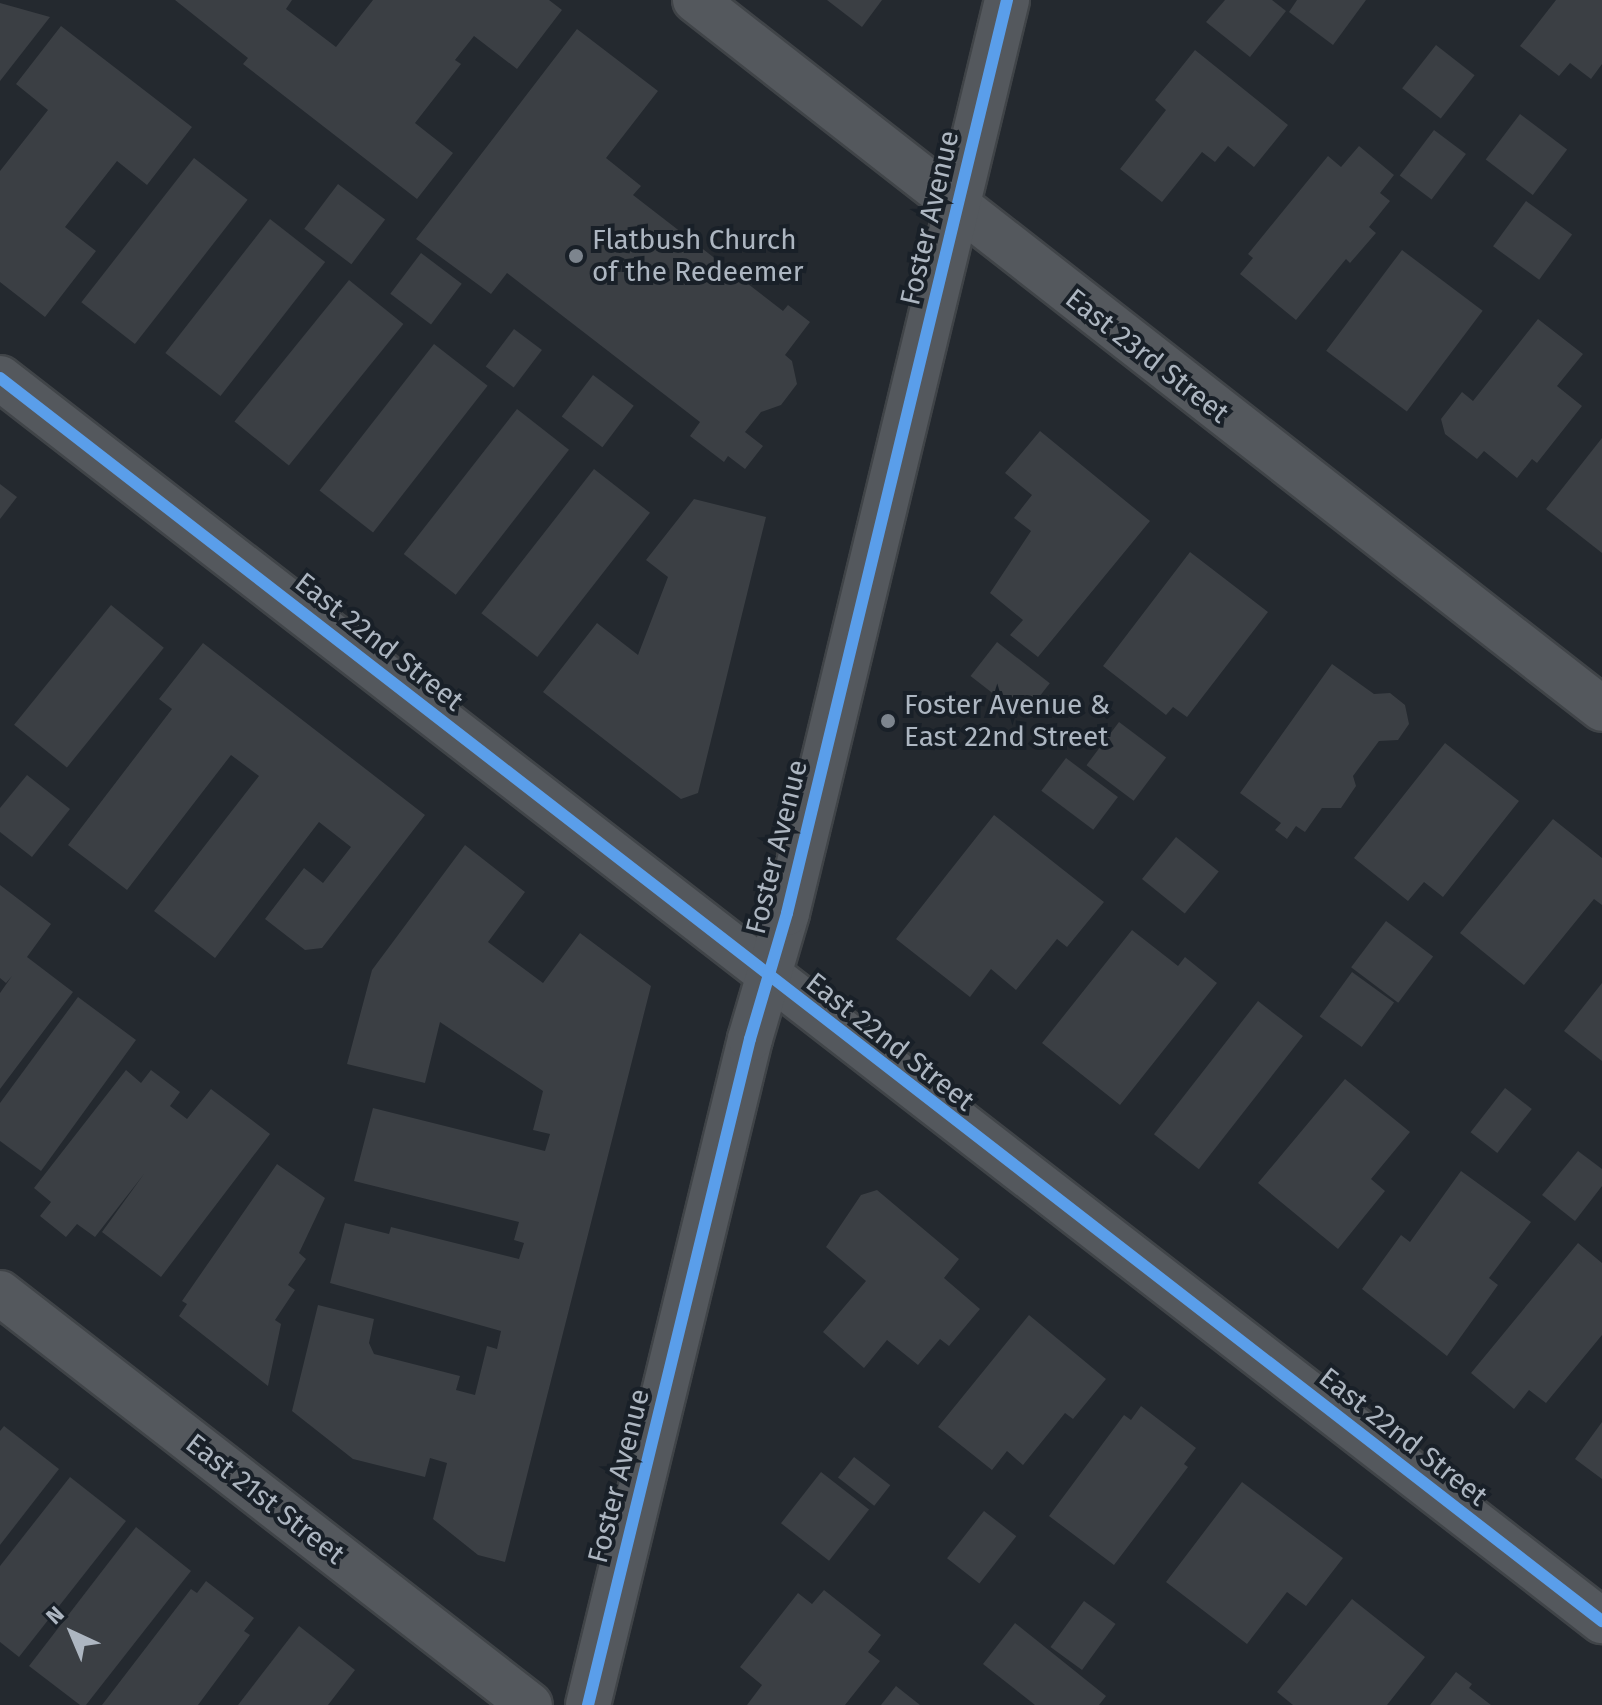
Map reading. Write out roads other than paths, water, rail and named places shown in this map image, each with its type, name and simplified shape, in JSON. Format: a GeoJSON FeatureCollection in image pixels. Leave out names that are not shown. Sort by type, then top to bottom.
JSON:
{"type":"FeatureCollection","features":[{"type":"Feature","properties":{"kind":"street","name":"East 23rd Street"},"geometry":{"type":"LineString","coordinates":[[695,0],[880,142],[956,208],[1602,709]]}},
{"type":"Feature","properties":{"kind":"street","name":"Foster Avenue"},"geometry":{"type":"LineString","coordinates":[[588,1705],[1007,0]]}},
{"type":"Feature","properties":{"kind":"street","name":"East 22nd Street"},"geometry":{"type":"LineString","coordinates":[[0,378],[768,977],[1602,1621]]}},
{"type":"Feature","properties":{"kind":"street","name":"East 21st Street"},"geometry":{"type":"LineString","coordinates":[[0,1293],[530,1705]]}},
{"type":"Feature","properties":{"kind":"place","name":"Flatbush Church of the Redeemer"},"geometry":{"type":"Point","coordinates":[576,256]}},
{"type":"Feature","properties":{"kind":"place","name":"Foster Avenue & East 22nd Street"},"geometry":{"type":"Point","coordinates":[888,721]}}]}
